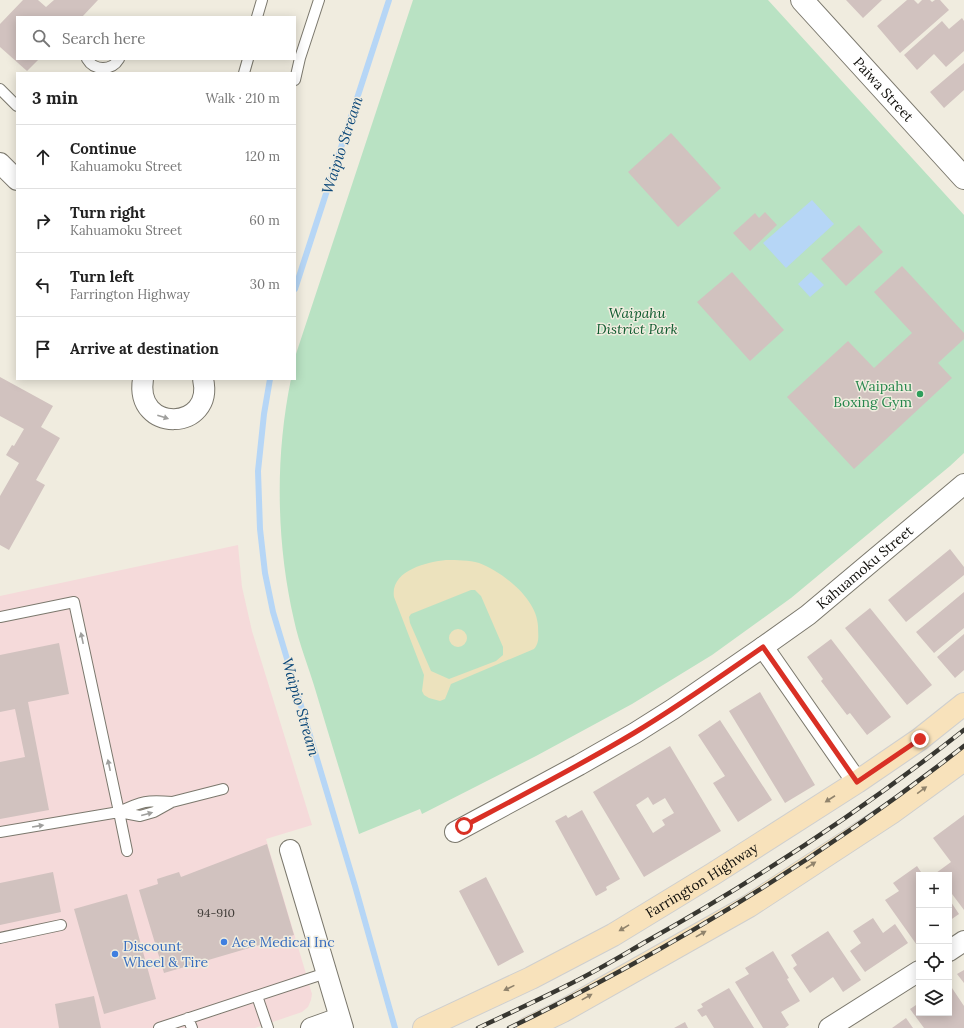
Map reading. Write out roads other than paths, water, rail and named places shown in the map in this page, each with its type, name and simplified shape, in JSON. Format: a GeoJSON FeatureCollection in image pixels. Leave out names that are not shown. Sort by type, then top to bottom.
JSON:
{"type":"FeatureCollection","features":[{"type":"Feature","properties":{"kind":"main road","name":"Farrington Highway"},"geometry":{"type":"LineString","coordinates":[[424,1028],[454,1020],[613,935],[713,874],[857,782],[920,739],[964,704]]}},
{"type":"Feature","properties":{"kind":"main road"},"geometry":{"type":"LineString","coordinates":[[528,1028],[561,1020],[749,906],[891,813],[964,760]]}},
{"type":"Feature","properties":{"kind":"street","name":"Paiwa Street"},"geometry":{"type":"LineString","coordinates":[[802,0],[964,178]]}},
{"type":"Feature","properties":{"kind":"street"},"geometry":{"type":"LineString","coordinates":[[143,380],[141,388],[143,399],[148,408],[156,415],[165,419],[176,420],[194,413],[200,405],[204,396],[205,386],[203,380]]}},
{"type":"Feature","properties":{"kind":"street","name":"Kahuamoku Street"},"geometry":{"type":"LineString","coordinates":[[455,832],[579,765],[673,709],[808,615],[964,484]]}},
{"type":"Feature","properties":{"kind":"street"},"geometry":{"type":"LineString","coordinates":[[763,647],[857,782]]}},
{"type":"Feature","properties":{"kind":"street"},"geometry":{"type":"LineString","coordinates":[[290,850],[341,1023],[311,1028]]}},
{"type":"Feature","properties":{"kind":"street"},"geometry":{"type":"LineString","coordinates":[[952,949],[964,941]]}},
{"type":"Feature","properties":{"kind":"street"},"geometry":{"type":"LineString","coordinates":[[829,1028],[916,972]]}},
{"type":"Feature","properties":{"kind":"lane"},"geometry":{"type":"LineString","coordinates":[[257,16],[262,0]]}},
{"type":"Feature","properties":{"kind":"lane"},"geometry":{"type":"LineString","coordinates":[[296,76],[305,42],[319,0]]}},
{"type":"Feature","properties":{"kind":"lane"},"geometry":{"type":"LineString","coordinates":[[88,60],[94,66],[101,68],[113,66]]}},
{"type":"Feature","properties":{"kind":"lane"},"geometry":{"type":"LineString","coordinates":[[244,72],[248,60]]}},
{"type":"Feature","properties":{"kind":"lane"},"geometry":{"type":"LineString","coordinates":[[0,89],[16,105]]}},
{"type":"Feature","properties":{"kind":"lane"},"geometry":{"type":"LineString","coordinates":[[0,617],[74,602],[127,851]]}},
{"type":"Feature","properties":{"kind":"lane"},"geometry":{"type":"LineString","coordinates":[[0,832],[119,812],[137,803],[151,800],[172,802],[223,789]]}},
{"type":"Feature","properties":{"kind":"lane"},"geometry":{"type":"LineString","coordinates":[[0,938],[62,925]]}},
{"type":"Feature","properties":{"kind":"lane"},"geometry":{"type":"LineString","coordinates":[[159,1028],[190,1023],[257,996],[326,973]]}},
{"type":"Feature","properties":{"kind":"lane"},"geometry":{"type":"LineString","coordinates":[[257,996],[268,1028]]}},
{"type":"Feature","properties":{"kind":"water"},"geometry":{"type":"Polygon","coordinates":[[[812,200],[834,224],[786,268],[763,243],[812,200]]]}},
{"type":"Feature","properties":{"kind":"water"},"geometry":{"type":"Polygon","coordinates":[[[811,272],[824,285],[810,297],[798,284],[811,272]]]}},
{"type":"Feature","properties":{"kind":"waterway","name":"Waipio Stream"},"geometry":{"type":"LineString","coordinates":[[296,286],[389,0]]}},
{"type":"Feature","properties":{"kind":"waterway","name":"Waipio Stream"},"geometry":{"type":"LineString","coordinates":[[270,380],[264,414],[258,471],[260,529],[265,573],[273,612],[355,886],[395,1028]]}},
{"type":"Feature","properties":{"kind":"railway"},"geometry":{"type":"LineString","coordinates":[[478,1028],[588,975],[770,868],[888,788],[964,730]]}},
{"type":"Feature","properties":{"kind":"railway"},"geometry":{"type":"LineString","coordinates":[[509,1028],[622,970],[755,893],[840,837],[924,777],[964,746]]}},
{"type":"Feature","properties":{"kind":"place","name":"Waipahu Boxing Gym"},"geometry":{"type":"Point","coordinates":[920,394]}},
{"type":"Feature","properties":{"kind":"place","name":"Ace Medical Inc"},"geometry":{"type":"Point","coordinates":[224,942]}},
{"type":"Feature","properties":{"kind":"place","name":"Discount Wheel & Tire"},"geometry":{"type":"Point","coordinates":[115,954]}},
{"type":"Feature","properties":{"kind":"park label","name":"Waipahu District Park"},"geometry":{"type":"Point","coordinates":[637,322]}}]}
